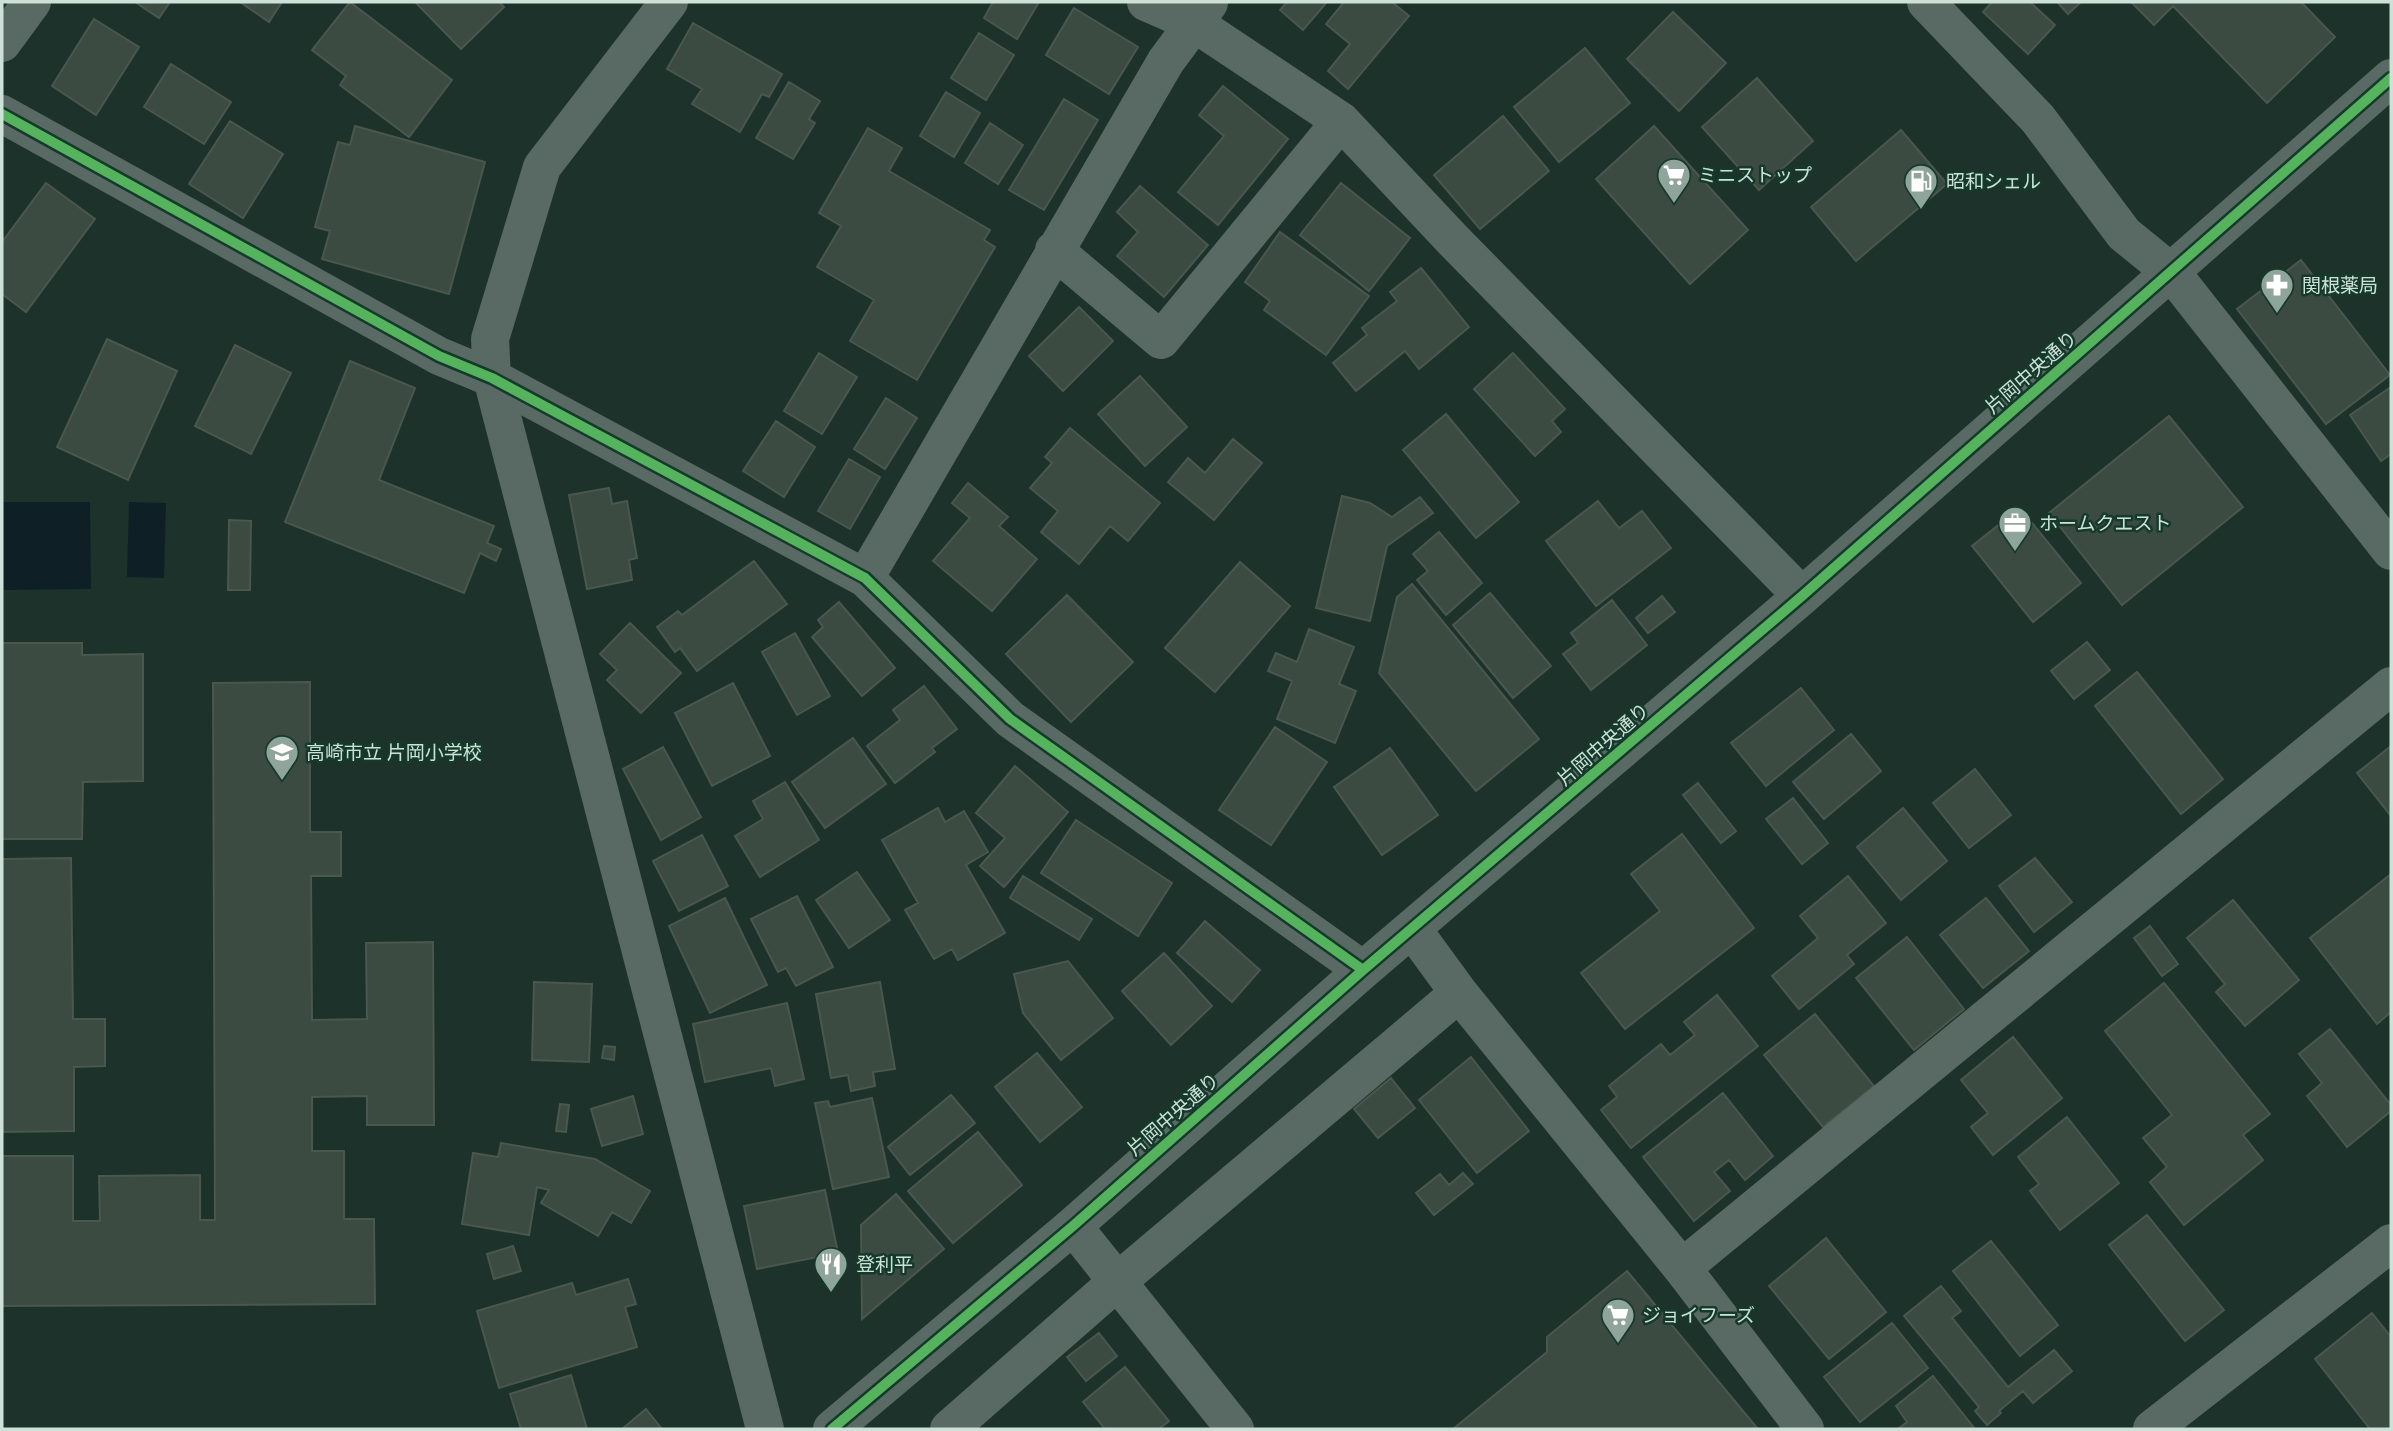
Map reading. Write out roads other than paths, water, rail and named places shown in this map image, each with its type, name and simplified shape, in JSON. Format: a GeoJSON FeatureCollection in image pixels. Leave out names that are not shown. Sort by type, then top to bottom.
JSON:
{"type":"FeatureCollection","features":[{"type":"Feature","properties":{"kind":"street"},"geometry":{"type":"LineString","coordinates":[[2,43],[32,2]]}},
{"type":"Feature","properties":{"kind":"street"},"geometry":{"type":"LineString","coordinates":[[670,2],[542,167],[490,339],[492,379],[765,1429]]}},
{"type":"Feature","properties":{"kind":"street"},"geometry":{"type":"LineString","coordinates":[[1146,2],[1202,12],[1341,121],[1463,250],[1802,596]]}},
{"type":"Feature","properties":{"kind":"street"},"geometry":{"type":"LineString","coordinates":[[1926,2],[2038,119],[2124,234],[2172,273],[2391,551]]}},
{"type":"Feature","properties":{"kind":"street"},"geometry":{"type":"LineString","coordinates":[[865,578],[1166,61],[1202,12]]}},
{"type":"Feature","properties":{"kind":"street","name":"片岡中央通り"},"geometry":{"type":"LineString","coordinates":[[832,1429],[1073,1226],[1363,970],[1802,596],[2391,78]]}},
{"type":"Feature","properties":{"kind":"street"},"geometry":{"type":"LineString","coordinates":[[2,114],[439,356],[492,379],[865,578],[1010,719],[1363,970]]}},
{"type":"Feature","properties":{"kind":"street"},"geometry":{"type":"LineString","coordinates":[[1054,250],[1161,340],[1341,121]]}},
{"type":"Feature","properties":{"kind":"street"},"geometry":{"type":"LineString","coordinates":[[1682,1268],[2391,685]]}},
{"type":"Feature","properties":{"kind":"street"},"geometry":{"type":"LineString","coordinates":[[1413,930],[1459,993],[1682,1268],[1805,1429]]}},
{"type":"Feature","properties":{"kind":"street"},"geometry":{"type":"LineString","coordinates":[[949,1429],[1118,1281],[1459,993]]}},
{"type":"Feature","properties":{"kind":"street"},"geometry":{"type":"LineString","coordinates":[[1073,1226],[1235,1429]]}},
{"type":"Feature","properties":{"kind":"street"},"geometry":{"type":"LineString","coordinates":[[2152,1429],[2391,1243]]}},
{"type":"Feature","properties":{"kind":"water"},"geometry":{"type":"Polygon","coordinates":[[[2,502],[90,502],[91,589],[2,590],[2,502]]]}},
{"type":"Feature","properties":{"kind":"water"},"geometry":{"type":"Polygon","coordinates":[[[129,502],[166,503],[164,578],[127,577],[129,502]]]}},
{"type":"Feature","properties":{"kind":"place","name":"ミニストップ"},"geometry":{"type":"Point","coordinates":[1674,205]}},
{"type":"Feature","properties":{"kind":"place","name":"昭和シェル"},"geometry":{"type":"Point","coordinates":[1921,211]}},
{"type":"Feature","properties":{"kind":"place","name":"関根薬局"},"geometry":{"type":"Point","coordinates":[2277,315]}},
{"type":"Feature","properties":{"kind":"place","name":"ホームクエスト"},"geometry":{"type":"Point","coordinates":[2015,553]}},
{"type":"Feature","properties":{"kind":"place","name":"高崎市立 片岡小学校"},"geometry":{"type":"Point","coordinates":[282,782]}},
{"type":"Feature","properties":{"kind":"place","name":"登利平"},"geometry":{"type":"Point","coordinates":[831,1294]}},
{"type":"Feature","properties":{"kind":"place","name":"ジョイフーズ"},"geometry":{"type":"Point","coordinates":[1618,1345]}}]}
